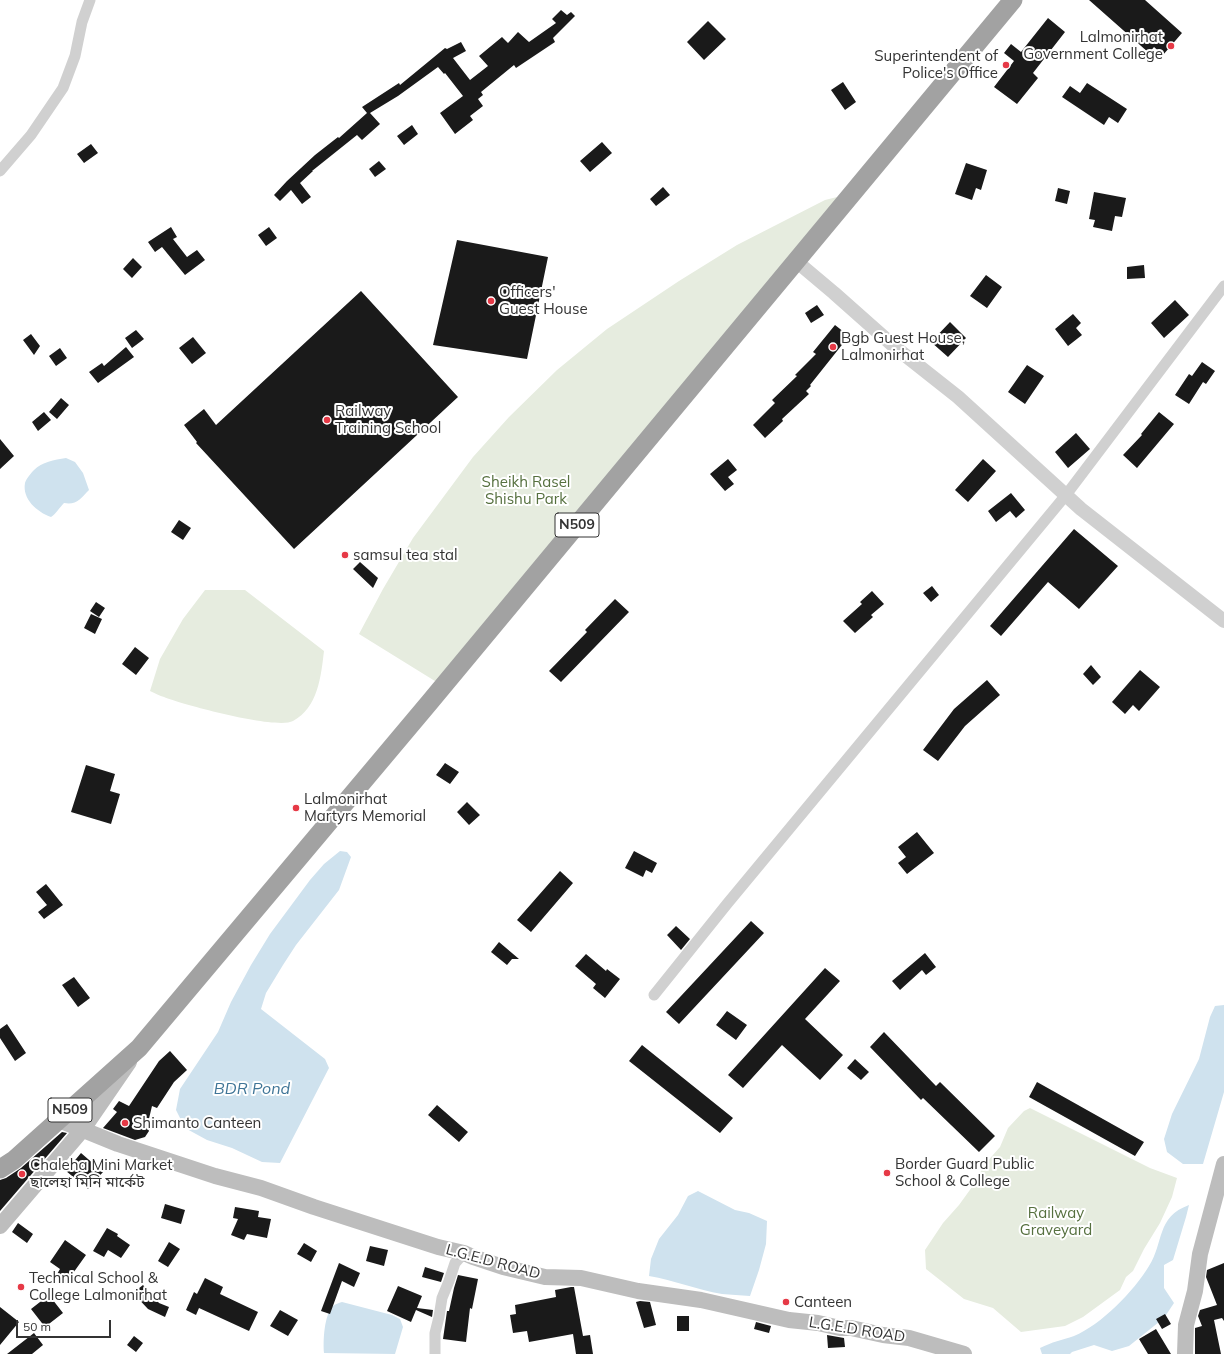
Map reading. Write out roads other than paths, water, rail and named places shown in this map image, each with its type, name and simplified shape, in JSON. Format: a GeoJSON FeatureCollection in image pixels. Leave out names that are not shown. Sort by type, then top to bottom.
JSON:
{"type":"FeatureCollection","features":[{"type":"Feature","properties":{"kind":"highway","name":"N509"},"geometry":{"type":"LineString","coordinates":[[0,1169],[14,1160],[138,1048],[430,703],[1013,0]]}},
{"type":"Feature","properties":{"kind":"main road"},"geometry":{"type":"LineString","coordinates":[[0,1226],[83,1129],[138,1048]]}},
{"type":"Feature","properties":{"kind":"main road","name":"L.G.E.D ROAD"},"geometry":{"type":"LineString","coordinates":[[59,1120],[118,1144],[171,1162],[214,1176],[261,1188],[314,1207],[438,1247],[464,1253],[503,1267],[545,1276],[582,1278],[638,1291],[701,1300],[789,1320],[818,1323],[840,1328],[851,1328],[883,1335],[908,1338],[963,1354]]}},
{"type":"Feature","properties":{"kind":"main road"},"geometry":{"type":"LineString","coordinates":[[1185,1354],[1186,1325],[1195,1291],[1200,1254],[1224,1164]]}},
{"type":"Feature","properties":{"kind":"street"},"geometry":{"type":"LineString","coordinates":[[0,171],[31,135],[63,88],[75,56],[82,22],[90,0]]}},
{"type":"Feature","properties":{"kind":"street"},"geometry":{"type":"LineString","coordinates":[[796,261],[840,297],[896,348],[958,397],[1099,525],[1130,547],[1224,621]]}},
{"type":"Feature","properties":{"kind":"street"},"geometry":{"type":"LineString","coordinates":[[654,995],[727,904],[1066,495],[1224,286]]}},
{"type":"Feature","properties":{"kind":"street"},"geometry":{"type":"LineString","coordinates":[[436,1354],[435,1333],[442,1298],[455,1262],[464,1253]]}},
{"type":"Feature","properties":{"kind":"water"},"geometry":{"type":"Polygon","coordinates":[[[66,458],[75,462],[83,473],[89,490],[81,499],[72,503],[64,503],[51,517],[41,512],[28,499],[25,483],[27,478],[37,467],[44,463],[66,458]]]}},
{"type":"Feature","properties":{"kind":"water","name":"BDR Pond"},"geometry":{"type":"Polygon","coordinates":[[[340,851],[347,852],[351,857],[339,890],[296,945],[266,993],[261,1009],[325,1059],[329,1068],[280,1163],[262,1162],[232,1148],[207,1140],[185,1128],[176,1110],[180,1089],[218,1032],[231,1002],[270,934],[310,880],[324,864],[340,851]]]}},
{"type":"Feature","properties":{"kind":"water"},"geometry":{"type":"Polygon","coordinates":[[[1224,1005],[1224,1092],[1203,1164],[1183,1164],[1167,1152],[1164,1139],[1172,1114],[1199,1059],[1210,1017],[1215,1006],[1224,1005]]]}},
{"type":"Feature","properties":{"kind":"water"},"geometry":{"type":"Polygon","coordinates":[[[698,1191],[735,1210],[749,1213],[767,1221],[766,1244],[750,1296],[722,1294],[649,1276],[651,1259],[659,1239],[678,1215],[688,1196],[698,1191]]]}},
{"type":"Feature","properties":{"kind":"water"},"geometry":{"type":"Polygon","coordinates":[[[1189,1205],[1173,1260],[1164,1265],[1164,1288],[1174,1303],[1164,1318],[1129,1346],[1112,1351],[1094,1345],[1070,1354],[1042,1354],[1040,1348],[1084,1331],[1106,1316],[1126,1296],[1143,1276],[1149,1266],[1154,1257],[1162,1231],[1171,1216],[1178,1210],[1189,1205]]]}},
{"type":"Feature","properties":{"kind":"water"},"geometry":{"type":"Polygon","coordinates":[[[342,1302],[392,1315],[400,1319],[403,1327],[395,1354],[324,1353],[324,1335],[328,1315],[333,1306],[342,1302]]]}},
{"type":"Feature","properties":{"kind":"place","name":"Lalmonirhat Government College"},"geometry":{"type":"Point","coordinates":[1171,46]}},
{"type":"Feature","properties":{"kind":"place","name":"Superintendent of Police's Office"},"geometry":{"type":"Point","coordinates":[1006,65]}},
{"type":"Feature","properties":{"kind":"place","name":"Officers' Guest House"},"geometry":{"type":"Point","coordinates":[491,301]}},
{"type":"Feature","properties":{"kind":"place","name":"Bgb Guest House, Lalmonirhat"},"geometry":{"type":"Point","coordinates":[833,347]}},
{"type":"Feature","properties":{"kind":"place","name":"Railway Training School"},"geometry":{"type":"Point","coordinates":[327,420]}},
{"type":"Feature","properties":{"kind":"place","name":"samsul tea stal"},"geometry":{"type":"Point","coordinates":[345,555]}},
{"type":"Feature","properties":{"kind":"place","name":"Lalmonirhat Martyrs Memorial"},"geometry":{"type":"Point","coordinates":[296,808]}},
{"type":"Feature","properties":{"kind":"place","name":"Shimanto Canteen"},"geometry":{"type":"Point","coordinates":[125,1123]}},
{"type":"Feature","properties":{"kind":"place","name":"Border Guard Public School & College"},"geometry":{"type":"Point","coordinates":[887,1173]}},
{"type":"Feature","properties":{"kind":"place","name":"Chaleha Mini Market ছালেহা মিনি মার্কেট"},"geometry":{"type":"Point","coordinates":[22,1174]}},
{"type":"Feature","properties":{"kind":"place","name":"Technical School & College Lalmonirhat"},"geometry":{"type":"Point","coordinates":[21,1287]}},
{"type":"Feature","properties":{"kind":"place","name":"Canteen"},"geometry":{"type":"Point","coordinates":[786,1302]}},
{"type":"Feature","properties":{"kind":"park label","name":"Sheikh Rasel Shishu Park"},"geometry":{"type":"Point","coordinates":[526,490]}},
{"type":"Feature","properties":{"kind":"park label","name":"Railway Graveyard"},"geometry":{"type":"Point","coordinates":[1056,1222]}}]}
